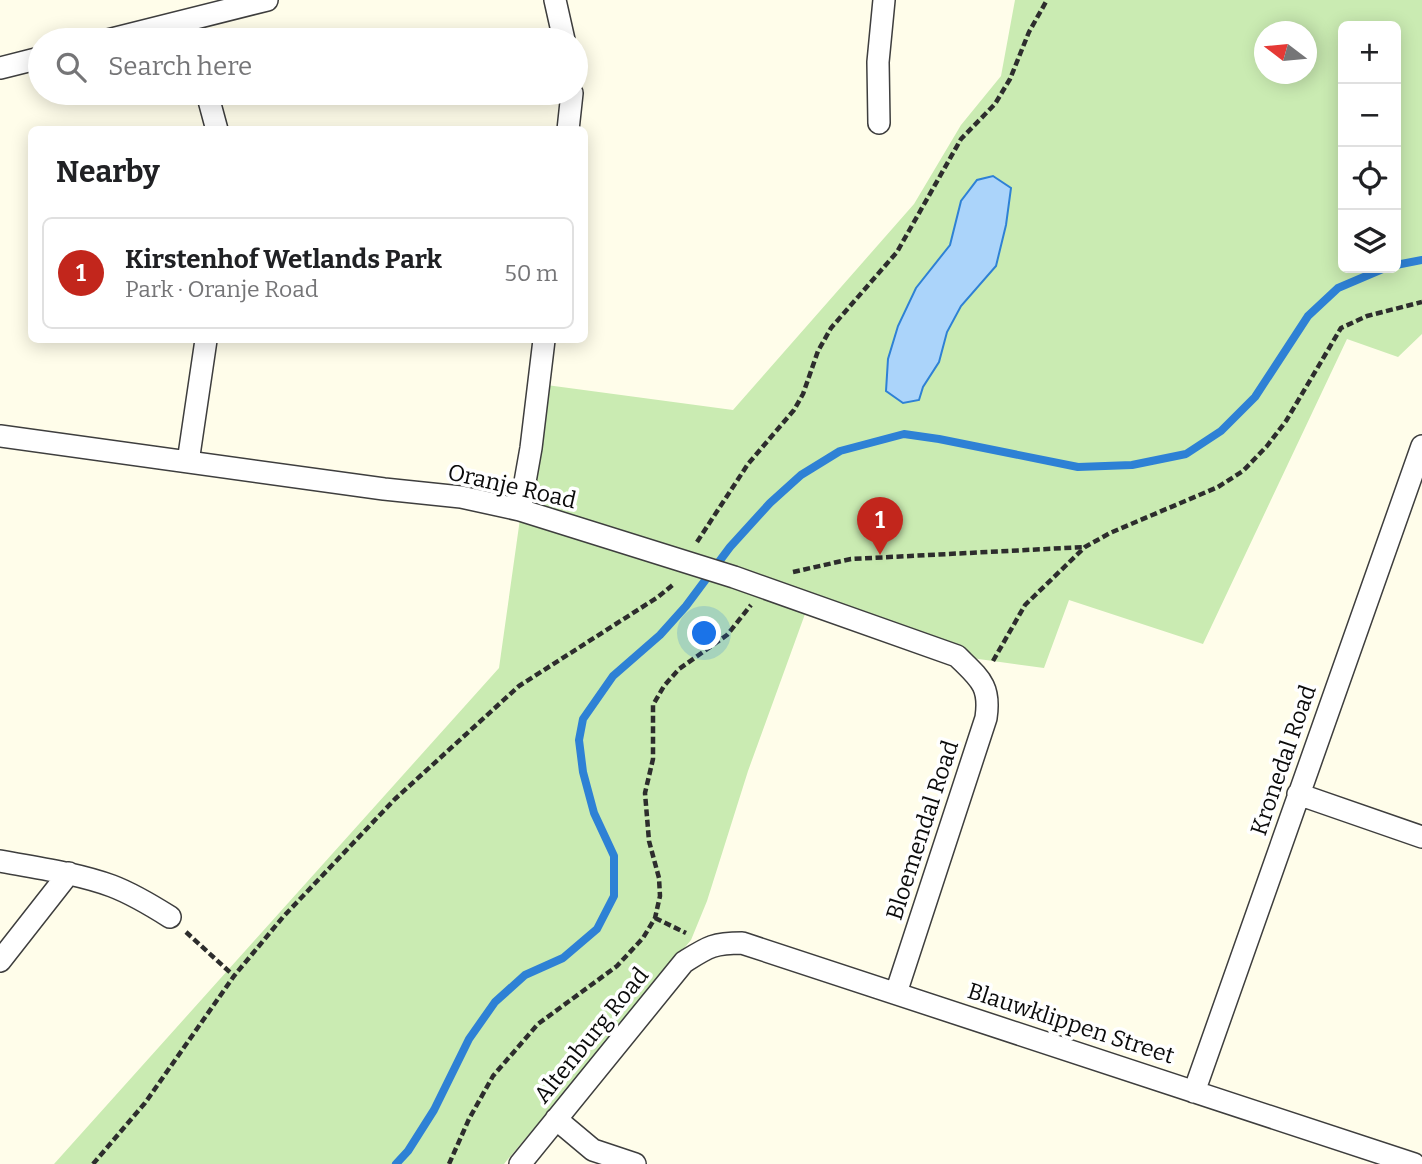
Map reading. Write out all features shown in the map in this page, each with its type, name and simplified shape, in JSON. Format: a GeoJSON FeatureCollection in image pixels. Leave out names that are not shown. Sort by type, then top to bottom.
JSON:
{"type":"FeatureCollection","features":[{"type":"Feature","properties":{"kind":"street"},"geometry":{"type":"LineString","coordinates":[[196,28],[267,0]]}},
{"type":"Feature","properties":{"kind":"street"},"geometry":{"type":"LineString","coordinates":[[555,0],[561,28]]}},
{"type":"Feature","properties":{"kind":"street"},"geometry":{"type":"LineString","coordinates":[[879,123],[878,62],[884,0]]}},
{"type":"Feature","properties":{"kind":"street"},"geometry":{"type":"LineString","coordinates":[[0,68],[28,61]]}},
{"type":"Feature","properties":{"kind":"street"},"geometry":{"type":"LineString","coordinates":[[210,105],[216,126]]}},
{"type":"Feature","properties":{"kind":"street"},"geometry":{"type":"LineString","coordinates":[[568,126],[571,105]]}},
{"type":"Feature","properties":{"kind":"street"},"geometry":{"type":"LineString","coordinates":[[188,462],[206,343]]}},
{"type":"Feature","properties":{"kind":"street"},"geometry":{"type":"LineString","coordinates":[[520,510],[531,448],[544,343]]}},
{"type":"Feature","properties":{"kind":"street","name":"Oranje Road"},"geometry":{"type":"LineString","coordinates":[[0,436],[384,489],[461,497],[520,510],[734,577],[957,656],[983,682]]}},
{"type":"Feature","properties":{"kind":"street","name":"Kronedal Road"},"geometry":{"type":"LineString","coordinates":[[1194,1091],[1422,446]]}},
{"type":"Feature","properties":{"kind":"street","name":"Bloemendal Road"},"geometry":{"type":"LineString","coordinates":[[896,993],[986,718],[989,701],[983,682]]}},
{"type":"Feature","properties":{"kind":"street"},"geometry":{"type":"LineString","coordinates":[[1298,794],[1422,837]]}},
{"type":"Feature","properties":{"kind":"street"},"geometry":{"type":"LineString","coordinates":[[0,861],[69,873],[111,886],[137,897],[170,917]]}},
{"type":"Feature","properties":{"kind":"street"},"geometry":{"type":"LineString","coordinates":[[0,961],[69,873]]}},
{"type":"Feature","properties":{"kind":"street","name":"Blauwklippen Street"},"geometry":{"type":"LineString","coordinates":[[710,946],[742,943],[1402,1162]]}},
{"type":"Feature","properties":{"kind":"street","name":"Altenburg Road"},"geometry":{"type":"LineString","coordinates":[[520,1164],[684,962],[710,946]]}},
{"type":"Feature","properties":{"kind":"street"},"geometry":{"type":"LineString","coordinates":[[556,1119],[593,1150],[635,1164]]}},
{"type":"Feature","properties":{"kind":"path"},"geometry":{"type":"LineString","coordinates":[[93,1164],[145,1103],[234,976],[283,917],[395,799],[519,686],[674,585],[691,563],[748,464],[794,410],[803,394],[818,351],[831,328],[897,252],[961,139],[996,104],[1047,0]]}},
{"type":"Feature","properties":{"kind":"path"},"geometry":{"type":"LineString","coordinates":[[983,682],[999,646],[1025,605],[1085,547],[1110,533],[1218,487],[1243,471],[1268,446],[1286,421],[1341,328],[1367,316],[1422,302]]}},
{"type":"Feature","properties":{"kind":"path"},"geometry":{"type":"LineString","coordinates":[[449,1164],[469,1119],[493,1076],[538,1024],[617,965],[643,938],[655,918],[660,896],[659,878],[649,841],[645,793],[653,760],[653,705],[664,686],[679,669],[727,635],[735,622],[768,589],[789,573],[851,559],[1085,547]]}},
{"type":"Feature","properties":{"kind":"path"},"geometry":{"type":"LineString","coordinates":[[170,917],[234,976]]}},
{"type":"Feature","properties":{"kind":"path"},"geometry":{"type":"LineString","coordinates":[[655,918],[710,946]]}},
{"type":"Feature","properties":{"kind":"green space"},"geometry":{"type":"Polygon","coordinates":[[[1015,0],[1422,0],[1422,334],[1398,357],[1347,339],[1203,644],[1069,600],[1044,668],[957,656],[809,603],[748,771],[707,901],[691,940],[504,1164],[54,1164],[499,668],[539,384],[733,410],[914,204],[961,125],[1001,76],[1015,0]]]}},
{"type":"Feature","properties":{"kind":"water"},"geometry":{"type":"Polygon","coordinates":[[[993,176],[1011,188],[996,266],[961,306],[947,332],[939,362],[923,387],[919,400],[903,403],[886,391],[888,359],[898,326],[916,288],[950,245],[961,201],[977,180],[993,176]]]}},
{"type":"Feature","properties":{"kind":"waterway"},"geometry":{"type":"LineString","coordinates":[[1401,264],[1422,260]]}},
{"type":"Feature","properties":{"kind":"waterway"},"geometry":{"type":"LineString","coordinates":[[396,1164],[408,1151],[434,1110],[469,1039],[495,1002],[525,975],[563,958],[597,929],[614,896],[614,856],[594,813],[583,772],[579,740],[583,719],[613,676],[660,635],[686,606],[730,547],[770,503],[801,475],[840,451],[904,434],[1078,467],[1132,465],[1186,454],[1221,431],[1255,397],[1308,316],[1338,288],[1373,273]]}},
{"type":"Feature","properties":{"kind":"place","name":"Kirstenhof Wetlands Park"},"geometry":{"type":"Point","coordinates":[880,555]}}]}
